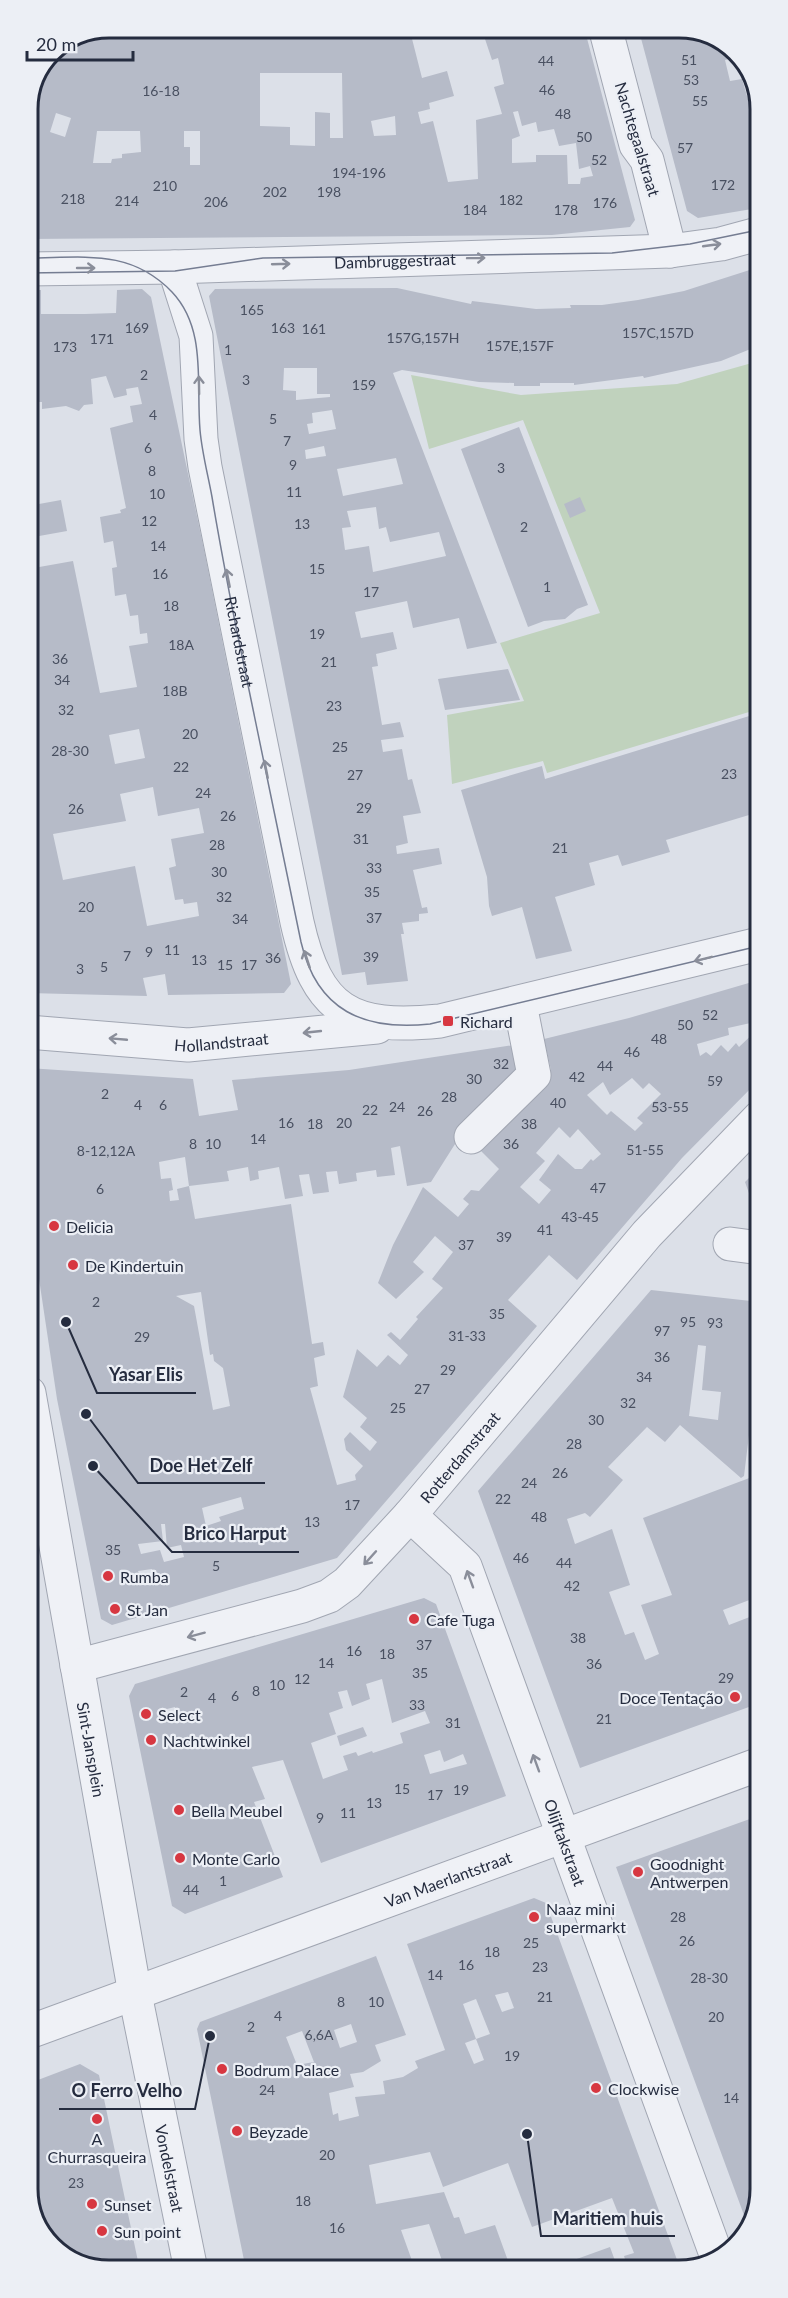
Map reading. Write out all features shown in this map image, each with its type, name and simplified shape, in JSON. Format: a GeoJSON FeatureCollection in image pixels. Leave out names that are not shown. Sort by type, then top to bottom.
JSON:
{"type":"FeatureCollection","features":[{"type":"Feature","properties":{"kind":"street","name":"Nachtegaalstraat"},"geometry":{"type":"LineString","coordinates":[[608,38],[636,145],[647,160],[670,251]]}},
{"type":"Feature","properties":{"kind":"street","name":"Dambruggestraat"},"geometry":{"type":"LineString","coordinates":[[38,269],[174,267],[670,251],[721,244],[750,236]]}},
{"type":"Feature","properties":{"kind":"street","name":"Richardstraat"},"geometry":{"type":"LineString","coordinates":[[174,267],[196,336],[201,439],[205,467],[297,922],[313,977],[339,1007]]}},
{"type":"Feature","properties":{"kind":"street","name":"Hollandstraat"},"geometry":{"type":"LineString","coordinates":[[38,1033],[188,1045],[440,1022],[750,946]]}},
{"type":"Feature","properties":{"kind":"street"},"geometry":{"type":"LineString","coordinates":[[471,1137],[534,1076],[520,1004]]}},
{"type":"Feature","properties":{"kind":"street","name":"Hollandstraat"},"geometry":{"type":"LineString","coordinates":[[339,1007],[370,1022],[412,1024]]}},
{"type":"Feature","properties":{"kind":"street","name":"Rotterdamstraat"},"geometry":{"type":"LineString","coordinates":[[77,1666],[302,1606],[328,1596],[347,1583],[410,1515],[648,1234],[750,1127]]}},
{"type":"Feature","properties":{"kind":"street","name":"Sint-Jansplein"},"geometry":{"type":"LineString","coordinates":[[38,1444],[135,1994]]}},
{"type":"Feature","properties":{"kind":"street","name":"Olijftakstraat"},"geometry":{"type":"LineString","coordinates":[[410,1515],[465,1566],[715,2251]]}},
{"type":"Feature","properties":{"kind":"street","name":"Van Maerlantstraat"},"geometry":{"type":"LineString","coordinates":[[135,1994],[750,1768]]}},
{"type":"Feature","properties":{"kind":"street"},"geometry":{"type":"LineString","coordinates":[[38,2029],[135,1994]]}},
{"type":"Feature","properties":{"kind":"street","name":"Vondelstraat"},"geometry":{"type":"LineString","coordinates":[[135,1994],[189,2260]]}},
{"type":"Feature","properties":{"kind":"green space"},"geometry":{"type":"Polygon","coordinates":[[[750,364],[750,712],[547,773],[543,761],[452,784],[447,715],[524,701],[500,643],[600,613],[523,420],[429,449],[411,375],[521,395],[677,384],[750,364]]]}},
{"type":"Feature","properties":{"kind":"building"},"geometry":{"type":"Polygon","coordinates":[[[109,37],[412,38],[422,78],[447,71],[454,96],[429,103],[430,109],[418,112],[421,124],[433,121],[448,182],[478,179],[476,120],[502,114],[494,87],[504,84],[498,58],[492,60],[485,38],[587,38],[635,220],[630,227],[552,235],[38,239],[39,95],[43,82],[58,58],[82,43],[95,39],[109,37]],[[260,73],[260,126],[290,127],[290,145],[315,146],[315,112],[330,113],[330,138],[343,138],[342,73],[260,73]],[[518,111],[513,112],[520,136],[512,139],[512,163],[536,162],[536,155],[567,155],[568,184],[580,184],[581,178],[593,176],[590,166],[579,169],[576,143],[559,146],[554,129],[538,132],[536,122],[522,126],[518,111]],[[56,113],[50,132],[65,137],[71,118],[56,113]],[[395,116],[371,121],[374,136],[396,135],[395,116]],[[97,131],[93,163],[111,163],[112,159],[122,158],[122,154],[141,152],[140,131],[97,131]],[[184,131],[184,147],[190,147],[190,165],[200,165],[200,131],[184,131]]]}},
{"type":"Feature","properties":{"kind":"building"},"geometry":{"type":"Polygon","coordinates":[[[641,38],[698,40],[723,52],[730,59],[725,60],[730,81],[742,79],[750,106],[750,209],[698,218],[687,211],[641,38]]]}},
{"type":"Feature","properties":{"kind":"building"},"geometry":{"type":"Polygon","coordinates":[[[750,270],[750,349],[721,361],[644,378],[643,376],[574,385],[574,383],[540,383],[540,386],[514,386],[514,383],[479,382],[402,370],[393,373],[497,643],[467,649],[459,618],[413,628],[407,601],[355,612],[361,638],[393,632],[397,649],[376,654],[378,666],[372,667],[382,725],[400,722],[404,737],[381,740],[383,752],[402,749],[408,780],[412,779],[421,813],[403,816],[408,843],[396,846],[397,854],[439,848],[442,864],[413,870],[422,908],[427,907],[428,913],[419,914],[419,921],[402,923],[404,934],[401,934],[408,981],[367,985],[365,972],[342,975],[209,296],[215,289],[397,288],[471,304],[472,301],[536,309],[571,308],[570,305],[602,305],[684,291],[750,270]],[[284,368],[283,390],[296,391],[296,400],[330,397],[330,394],[317,394],[317,368],[284,368]],[[332,410],[312,413],[313,423],[307,424],[309,434],[336,429],[332,410]],[[324,446],[305,450],[306,459],[326,456],[324,446]],[[396,458],[337,469],[343,496],[403,484],[396,458]],[[376,507],[347,511],[351,527],[342,528],[345,550],[369,546],[373,572],[446,556],[439,532],[390,542],[386,527],[379,529],[376,507]]]}},
{"type":"Feature","properties":{"kind":"building"},"geometry":{"type":"Polygon","coordinates":[[[142,289],[151,297],[291,984],[284,993],[168,995],[165,974],[143,978],[147,996],[38,993],[38,567],[73,561],[100,693],[137,687],[129,646],[148,643],[147,633],[140,634],[138,615],[130,616],[126,594],[115,596],[112,568],[117,567],[113,541],[104,543],[100,517],[121,513],[120,510],[126,508],[110,428],[133,422],[130,406],[142,404],[138,387],[126,389],[127,395],[114,398],[106,376],[91,379],[93,404],[84,405],[79,411],[66,406],[42,409],[42,402],[38,402],[38,290],[41,290],[41,314],[116,313],[117,290],[142,289]],[[139,729],[109,735],[115,764],[145,758],[139,729]],[[153,787],[120,794],[126,821],[53,834],[63,880],[135,866],[147,926],[199,916],[197,902],[184,904],[183,899],[175,900],[169,868],[176,866],[171,839],[204,833],[199,808],[158,816],[153,787]]]}},
{"type":"Feature","properties":{"kind":"building"},"geometry":{"type":"Polygon","coordinates":[[[519,427],[588,605],[577,609],[565,619],[544,621],[528,627],[461,449],[519,427]]]}},
{"type":"Feature","properties":{"kind":"building"},"geometry":{"type":"Polygon","coordinates":[[[580,497],[586,511],[570,518],[564,504],[580,497]]]}},
{"type":"Feature","properties":{"kind":"building"},"geometry":{"type":"Polygon","coordinates":[[[61,500],[67,531],[38,536],[38,504],[61,500]]]}},
{"type":"Feature","properties":{"kind":"building"},"geometry":{"type":"Polygon","coordinates":[[[508,669],[520,700],[445,710],[438,679],[508,669]]]}},
{"type":"Feature","properties":{"kind":"building"},"geometry":{"type":"Polygon","coordinates":[[[750,716],[750,815],[666,840],[670,852],[622,866],[618,855],[589,863],[595,885],[555,897],[572,951],[536,959],[522,907],[492,916],[487,877],[461,790],[542,766],[545,779],[750,716]]]}},
{"type":"Feature","properties":{"kind":"building"},"geometry":{"type":"Polygon","coordinates":[[[750,983],[750,1023],[728,1028],[729,1035],[697,1044],[700,1056],[706,1052],[711,1056],[721,1045],[728,1052],[736,1043],[739,1047],[750,1037],[750,1089],[682,1158],[577,1280],[549,1255],[508,1300],[537,1326],[337,1558],[112,1625],[101,1619],[57,1399],[38,1272],[38,1069],[193,1079],[199,1116],[238,1110],[232,1080],[349,1070],[514,1045],[518,1075],[462,1133],[431,1182],[407,1186],[400,1146],[391,1148],[395,1175],[377,1177],[376,1170],[356,1173],[357,1181],[339,1184],[337,1171],[326,1172],[329,1192],[313,1194],[309,1174],[299,1175],[303,1196],[285,1199],[279,1167],[258,1171],[259,1179],[250,1181],[248,1167],[227,1171],[229,1181],[189,1186],[195,1219],[291,1204],[312,1344],[323,1342],[325,1355],[314,1358],[318,1386],[310,1388],[337,1485],[356,1480],[355,1475],[363,1466],[346,1450],[344,1439],[350,1432],[370,1451],[377,1442],[360,1427],[367,1418],[343,1397],[357,1349],[377,1367],[388,1355],[400,1365],[408,1355],[387,1335],[391,1332],[400,1340],[418,1319],[416,1317],[443,1288],[432,1279],[453,1252],[435,1236],[413,1262],[424,1272],[396,1299],[378,1283],[393,1245],[423,1187],[458,1217],[469,1204],[463,1199],[471,1190],[479,1191],[499,1169],[475,1145],[551,1070],[544,1039],[629,1018],[750,983]],[[632,1078],[610,1095],[603,1082],[587,1095],[607,1115],[611,1111],[635,1131],[643,1123],[637,1118],[661,1094],[649,1083],[643,1089],[632,1078]],[[559,1127],[536,1153],[545,1161],[520,1187],[539,1204],[551,1190],[539,1180],[558,1154],[575,1169],[582,1169],[591,1159],[593,1161],[601,1154],[578,1129],[570,1138],[559,1127]],[[185,1157],[159,1162],[161,1179],[171,1178],[173,1190],[169,1191],[170,1201],[179,1200],[177,1189],[189,1186],[185,1157]],[[201,1292],[176,1296],[194,1306],[213,1410],[230,1406],[223,1368],[214,1361],[213,1354],[210,1355],[201,1292]],[[241,1497],[202,1508],[206,1526],[221,1521],[219,1517],[244,1509],[241,1497]],[[161,1524],[163,1541],[138,1544],[141,1554],[160,1550],[164,1562],[184,1557],[181,1545],[167,1548],[165,1524],[161,1524]],[[152,1569],[138,1571],[141,1583],[155,1577],[152,1569]]]}},
{"type":"Feature","properties":{"kind":"building"},"geometry":{"type":"Polygon","coordinates":[[[750,1177],[750,1196],[745,1182],[750,1177]]]}},
{"type":"Feature","properties":{"kind":"building"},"geometry":{"type":"Polygon","coordinates":[[[651,1290],[750,1301],[750,1427],[744,1476],[741,1478],[680,1425],[665,1442],[647,1427],[608,1467],[623,1480],[590,1517],[585,1513],[567,1519],[575,1544],[612,1529],[630,1585],[609,1592],[625,1635],[634,1632],[645,1660],[659,1654],[641,1605],[672,1595],[643,1518],[750,1478],[750,1600],[723,1610],[729,1625],[750,1617],[750,1707],[580,1768],[478,1491],[651,1290]],[[698,1345],[689,1416],[718,1420],[721,1392],[702,1390],[706,1346],[698,1345]]]}},
{"type":"Feature","properties":{"kind":"building"},"geometry":{"type":"Polygon","coordinates":[[[424,1598],[436,1604],[506,1796],[321,1863],[283,1760],[252,1767],[265,1799],[254,1802],[283,1877],[185,1914],[172,1906],[129,1696],[135,1684],[424,1598]],[[382,1679],[366,1684],[370,1699],[352,1706],[347,1690],[338,1692],[343,1708],[329,1713],[336,1734],[311,1743],[323,1779],[348,1770],[343,1756],[356,1752],[358,1756],[372,1751],[373,1753],[403,1743],[400,1733],[430,1723],[425,1711],[392,1723],[382,1679]],[[175,1707],[167,1709],[170,1722],[178,1721],[175,1707]],[[440,1750],[424,1755],[430,1774],[467,1764],[463,1754],[444,1762],[440,1750]]]}},
{"type":"Feature","properties":{"kind":"building"},"geometry":{"type":"Polygon","coordinates":[[[363,1727],[367,1736],[340,1746],[337,1736],[363,1727]]]}},
{"type":"Feature","properties":{"kind":"building"},"geometry":{"type":"Polygon","coordinates":[[[750,1819],[750,2189],[745,2217],[616,1867],[750,1819]]]}},
{"type":"Feature","properties":{"kind":"building"},"geometry":{"type":"Polygon","coordinates":[[[534,1898],[546,1903],[677,2260],[625,2260],[624,2256],[634,2253],[612,2198],[532,2227],[508,2163],[443,2187],[430,2152],[369,2165],[376,2204],[444,2192],[454,2218],[459,2217],[465,2234],[495,2225],[508,2260],[442,2260],[429,2224],[401,2230],[412,2260],[244,2260],[197,2029],[200,2022],[376,1956],[406,2035],[375,2045],[381,2061],[363,2072],[350,2074],[354,2087],[329,2093],[333,2115],[338,2113],[339,2121],[359,2116],[355,2097],[385,2094],[383,2081],[403,2077],[418,2068],[415,2061],[445,2050],[407,1944],[534,1898]],[[508,1992],[495,1995],[502,2012],[514,2008],[508,1992]],[[476,1999],[463,2004],[476,2039],[490,2034],[476,1999]],[[351,2024],[334,2030],[340,2048],[357,2042],[351,2024]],[[302,2031],[286,2037],[297,2065],[314,2062],[302,2031]],[[476,2039],[465,2043],[474,2064],[484,2060],[476,2039]]]}},
{"type":"Feature","properties":{"kind":"building"},"geometry":{"type":"Polygon","coordinates":[[[80,2064],[99,2075],[138,2260],[104,2260],[86,2257],[65,2246],[50,2229],[38,2199],[38,2080],[80,2064]]]}},
{"type":"Feature","properties":{"kind":"building"},"geometry":{"type":"Polygon","coordinates":[[[610,2247],[615,2260],[574,2260],[610,2247]]]}},
{"type":"Feature","properties":{"kind":"tram line"},"geometry":{"type":"LineString","coordinates":[[38,273],[175,271],[263,258],[612,253],[690,244],[750,232]]}},
{"type":"Feature","properties":{"kind":"tram line"},"geometry":{"type":"LineString","coordinates":[[38,258],[104,258],[139,268],[156,278],[172,292],[191,323],[198,357],[200,430],[204,456],[235,622],[301,942],[308,966],[331,1000],[347,1012],[384,1024],[430,1024],[750,948]]}},
{"type":"Feature","properties":{"kind":"place","name":"Richard"},"geometry":{"type":"Point","coordinates":[448,1021]}},
{"type":"Feature","properties":{"kind":"place","name":"Delicia"},"geometry":{"type":"Point","coordinates":[54,1226]}},
{"type":"Feature","properties":{"kind":"place","name":"De Kindertuin"},"geometry":{"type":"Point","coordinates":[73,1265]}},
{"type":"Feature","properties":{"kind":"place","name":"Yasar Elis"},"geometry":{"type":"Point","coordinates":[66,1322]}},
{"type":"Feature","properties":{"kind":"place","name":"Doe Het Zelf"},"geometry":{"type":"Point","coordinates":[86,1414]}},
{"type":"Feature","properties":{"kind":"place","name":"Brico Harput"},"geometry":{"type":"Point","coordinates":[93,1466]}},
{"type":"Feature","properties":{"kind":"place","name":"Rumba"},"geometry":{"type":"Point","coordinates":[108,1576]}},
{"type":"Feature","properties":{"kind":"place","name":"St Jan"},"geometry":{"type":"Point","coordinates":[115,1609]}},
{"type":"Feature","properties":{"kind":"place","name":"Cafe Tuga"},"geometry":{"type":"Point","coordinates":[414,1619]}},
{"type":"Feature","properties":{"kind":"place","name":"Doce Tentação"},"geometry":{"type":"Point","coordinates":[735,1697]}},
{"type":"Feature","properties":{"kind":"place","name":"Select"},"geometry":{"type":"Point","coordinates":[146,1714]}},
{"type":"Feature","properties":{"kind":"place","name":"Nachtwinkel"},"geometry":{"type":"Point","coordinates":[151,1740]}},
{"type":"Feature","properties":{"kind":"place","name":"Bella Meubel"},"geometry":{"type":"Point","coordinates":[179,1810]}},
{"type":"Feature","properties":{"kind":"place","name":"Monte Carlo"},"geometry":{"type":"Point","coordinates":[180,1858]}},
{"type":"Feature","properties":{"kind":"place","name":"Goodnight Antwerpen"},"geometry":{"type":"Point","coordinates":[638,1872]}},
{"type":"Feature","properties":{"kind":"place","name":"Naaz mini supermarkt"},"geometry":{"type":"Point","coordinates":[534,1917]}},
{"type":"Feature","properties":{"kind":"place","name":"O Ferro Velho"},"geometry":{"type":"Point","coordinates":[210,2036]}},
{"type":"Feature","properties":{"kind":"place","name":"Bodrum Palace"},"geometry":{"type":"Point","coordinates":[222,2069]}},
{"type":"Feature","properties":{"kind":"place","name":"Clockwise"},"geometry":{"type":"Point","coordinates":[596,2088]}},
{"type":"Feature","properties":{"kind":"place","name":"A Churrasqueira"},"geometry":{"type":"Point","coordinates":[97,2119]}},
{"type":"Feature","properties":{"kind":"place","name":"Beyzade"},"geometry":{"type":"Point","coordinates":[237,2131]}},
{"type":"Feature","properties":{"kind":"place","name":"Maritiem huis"},"geometry":{"type":"Point","coordinates":[527,2134]}},
{"type":"Feature","properties":{"kind":"place","name":"Sunset"},"geometry":{"type":"Point","coordinates":[92,2204]}},
{"type":"Feature","properties":{"kind":"place","name":"Sun point"},"geometry":{"type":"Point","coordinates":[102,2231]}}]}
